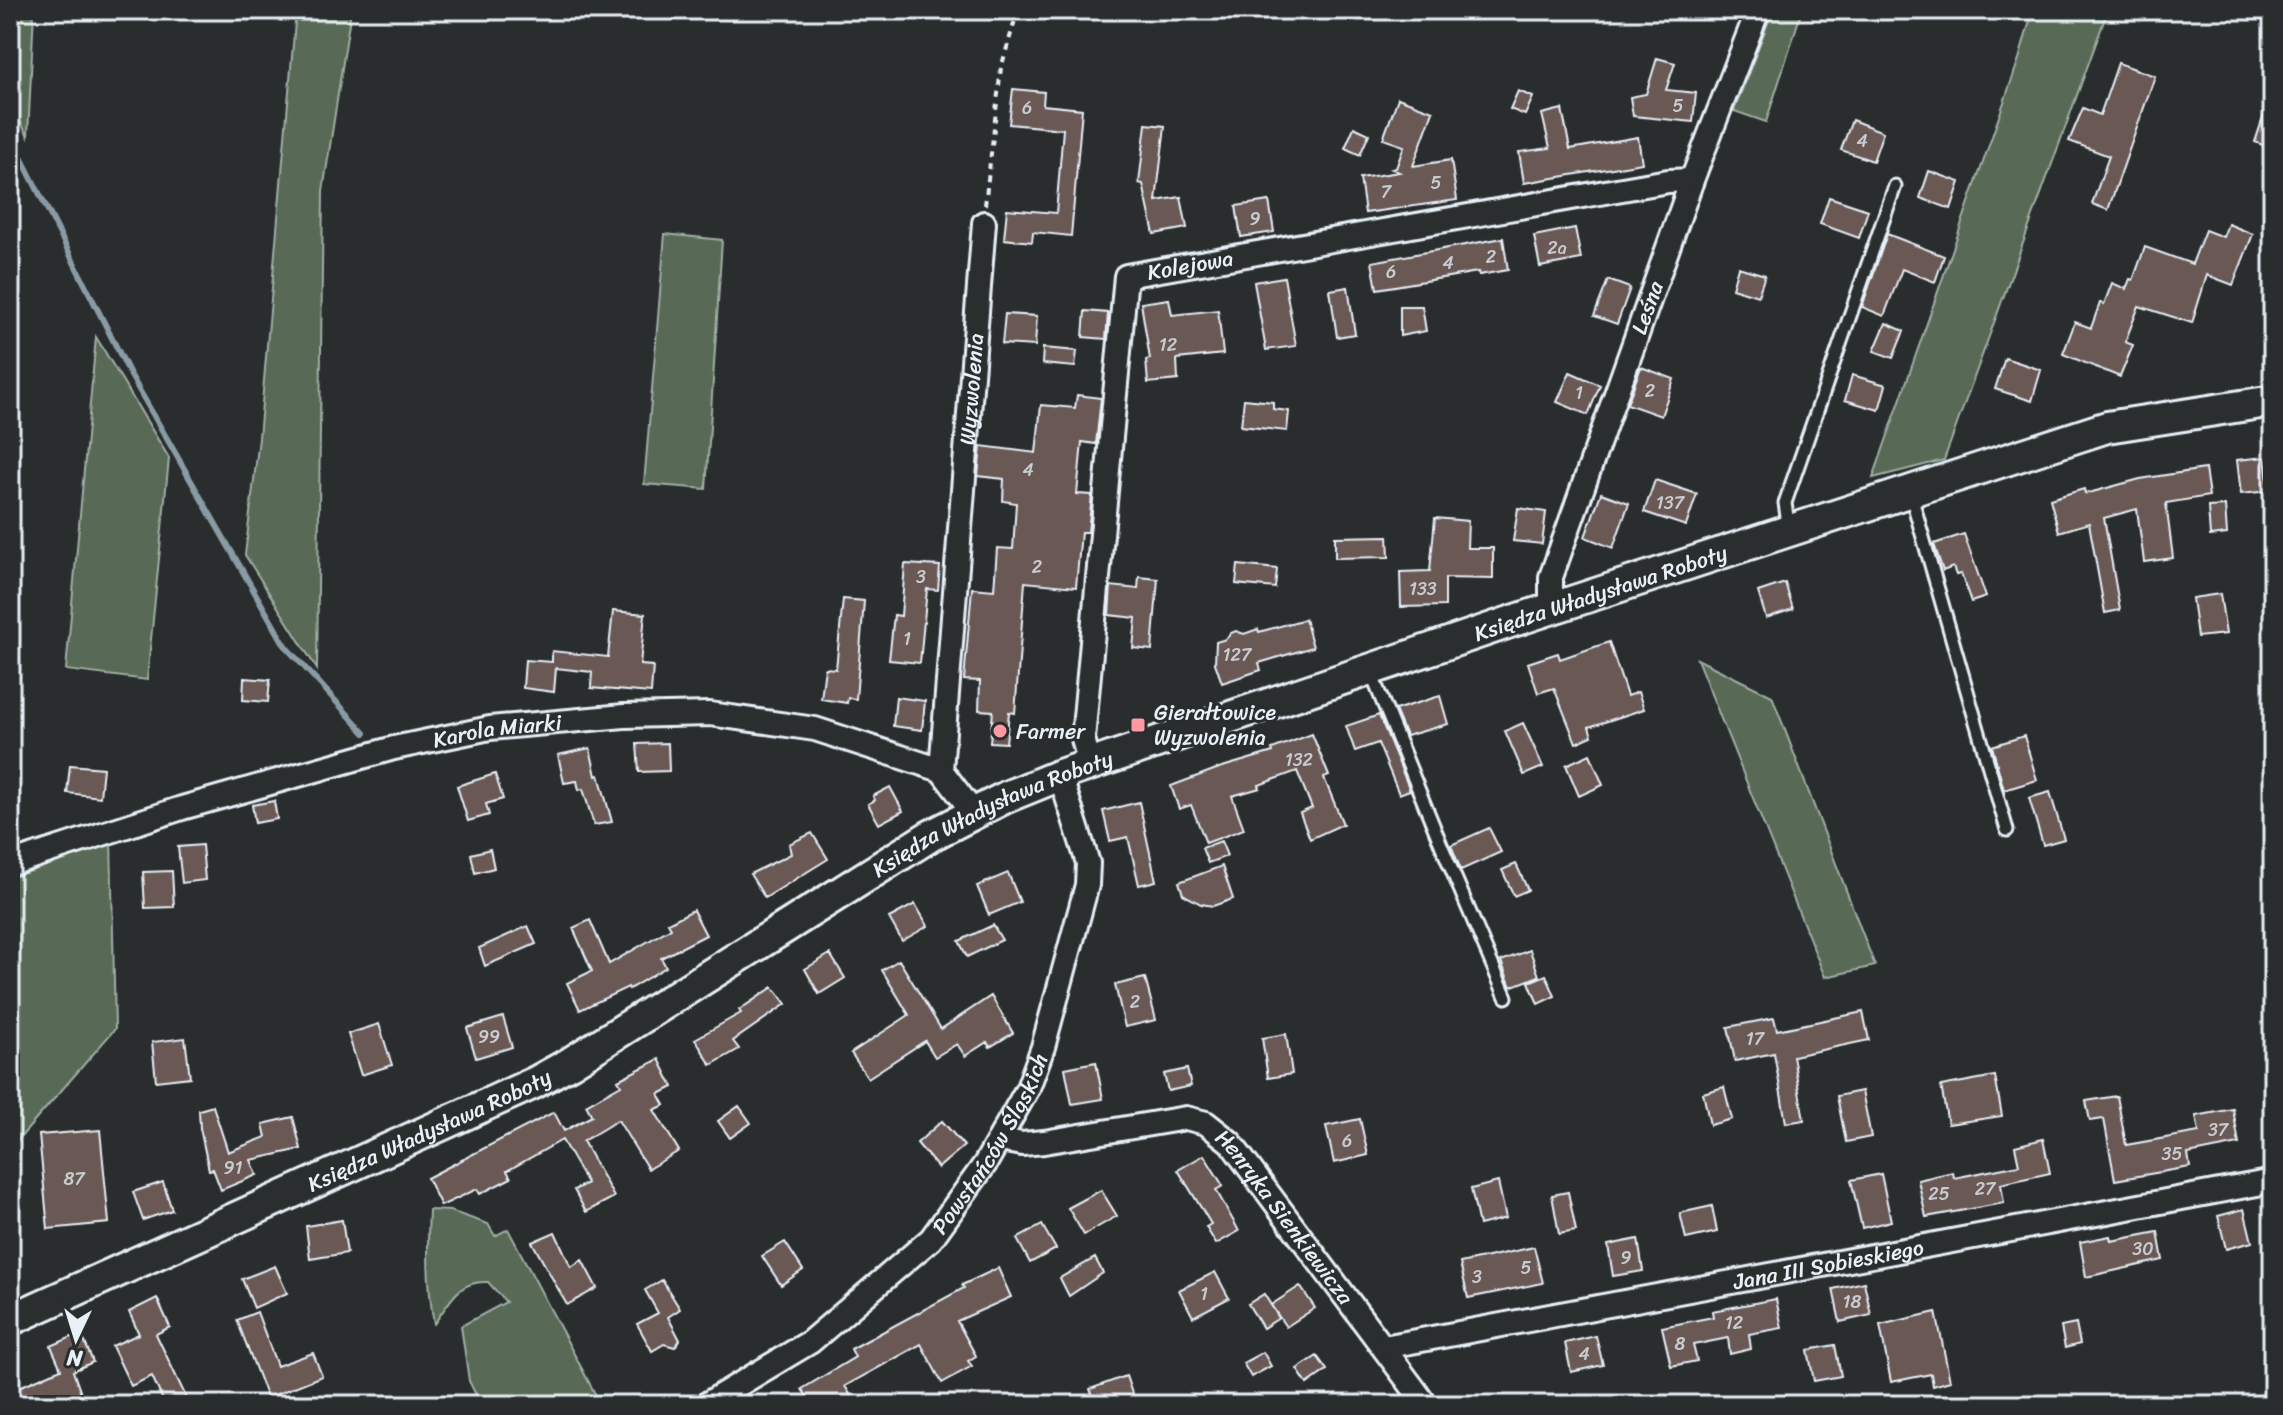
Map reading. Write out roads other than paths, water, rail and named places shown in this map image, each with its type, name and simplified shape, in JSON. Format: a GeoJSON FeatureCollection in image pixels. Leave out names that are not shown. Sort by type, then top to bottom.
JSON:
{"type":"FeatureCollection","features":[{"type":"Feature","properties":{"kind":"main road","name":"Księdza Władysława Roboty"},"geometry":{"type":"LineString","coordinates":[[10,1320],[534,1083],[896,857],[973,812],[1060,775],[1370,669],[2107,427],[2273,401]]}},
{"type":"Feature","properties":{"kind":"street","name":"Leśna"},"geometry":{"type":"LineString","coordinates":[[1551,609],[1551,577],[1692,180],[1758,10]]}},
{"type":"Feature","properties":{"kind":"street","name":"Kolejowa"},"geometry":{"type":"LineString","coordinates":[[1090,764],[1083,739],[1126,276],[1668,181],[1692,180]]}},
{"type":"Feature","properties":{"kind":"street","name":"Wyzwolenia"},"geometry":{"type":"LineString","coordinates":[[941,770],[984,223]]}},
{"type":"Feature","properties":{"kind":"street","name":"Karola Miarki"},"geometry":{"type":"LineString","coordinates":[[10,864],[182,808],[310,771],[394,748],[490,728],[624,716],[710,714],[815,729],[941,770]]}},
{"type":"Feature","properties":{"kind":"street"},"geometry":{"type":"LineString","coordinates":[[941,770],[973,812]]}},
{"type":"Feature","properties":{"kind":"street","name":"Powstańców Śląskich"},"geometry":{"type":"LineString","coordinates":[[705,1405],[810,1342],[931,1239],[1000,1140],[1028,1088],[1043,1047],[1087,885],[1088,863],[1060,775]]}},
{"type":"Feature","properties":{"kind":"street","name":"Henryka Sienkiewicza"},"geometry":{"type":"LineString","coordinates":[[1000,1140],[1022,1144],[1044,1142],[1173,1119],[1186,1118],[1206,1123],[1230,1142],[1384,1347],[1419,1403]]}},
{"type":"Feature","properties":{"kind":"street","name":"Jana III Sobieskiego"},"geometry":{"type":"LineString","coordinates":[[1384,1347],[2273,1181]]}},
{"type":"Feature","properties":{"kind":"lane"},"geometry":{"type":"LineString","coordinates":[[1789,530],[1785,503],[1895,186]]}},
{"type":"Feature","properties":{"kind":"lane"},"geometry":{"type":"LineString","coordinates":[[1910,491],[2007,830]]}},
{"type":"Feature","properties":{"kind":"lane"},"geometry":{"type":"LineString","coordinates":[[1370,669],[1506,997]]}},
{"type":"Feature","properties":{"kind":"waterway"},"geometry":{"type":"LineString","coordinates":[[10,135],[130,374],[286,647],[365,733]]}},
{"type":"Feature","properties":{"kind":"place","name":"Gierałtowice Wyzwolenia"},"geometry":{"type":"Point","coordinates":[1138,725]}},
{"type":"Feature","properties":{"kind":"place","name":"Farmer"},"geometry":{"type":"Point","coordinates":[1000,731]}}]}
